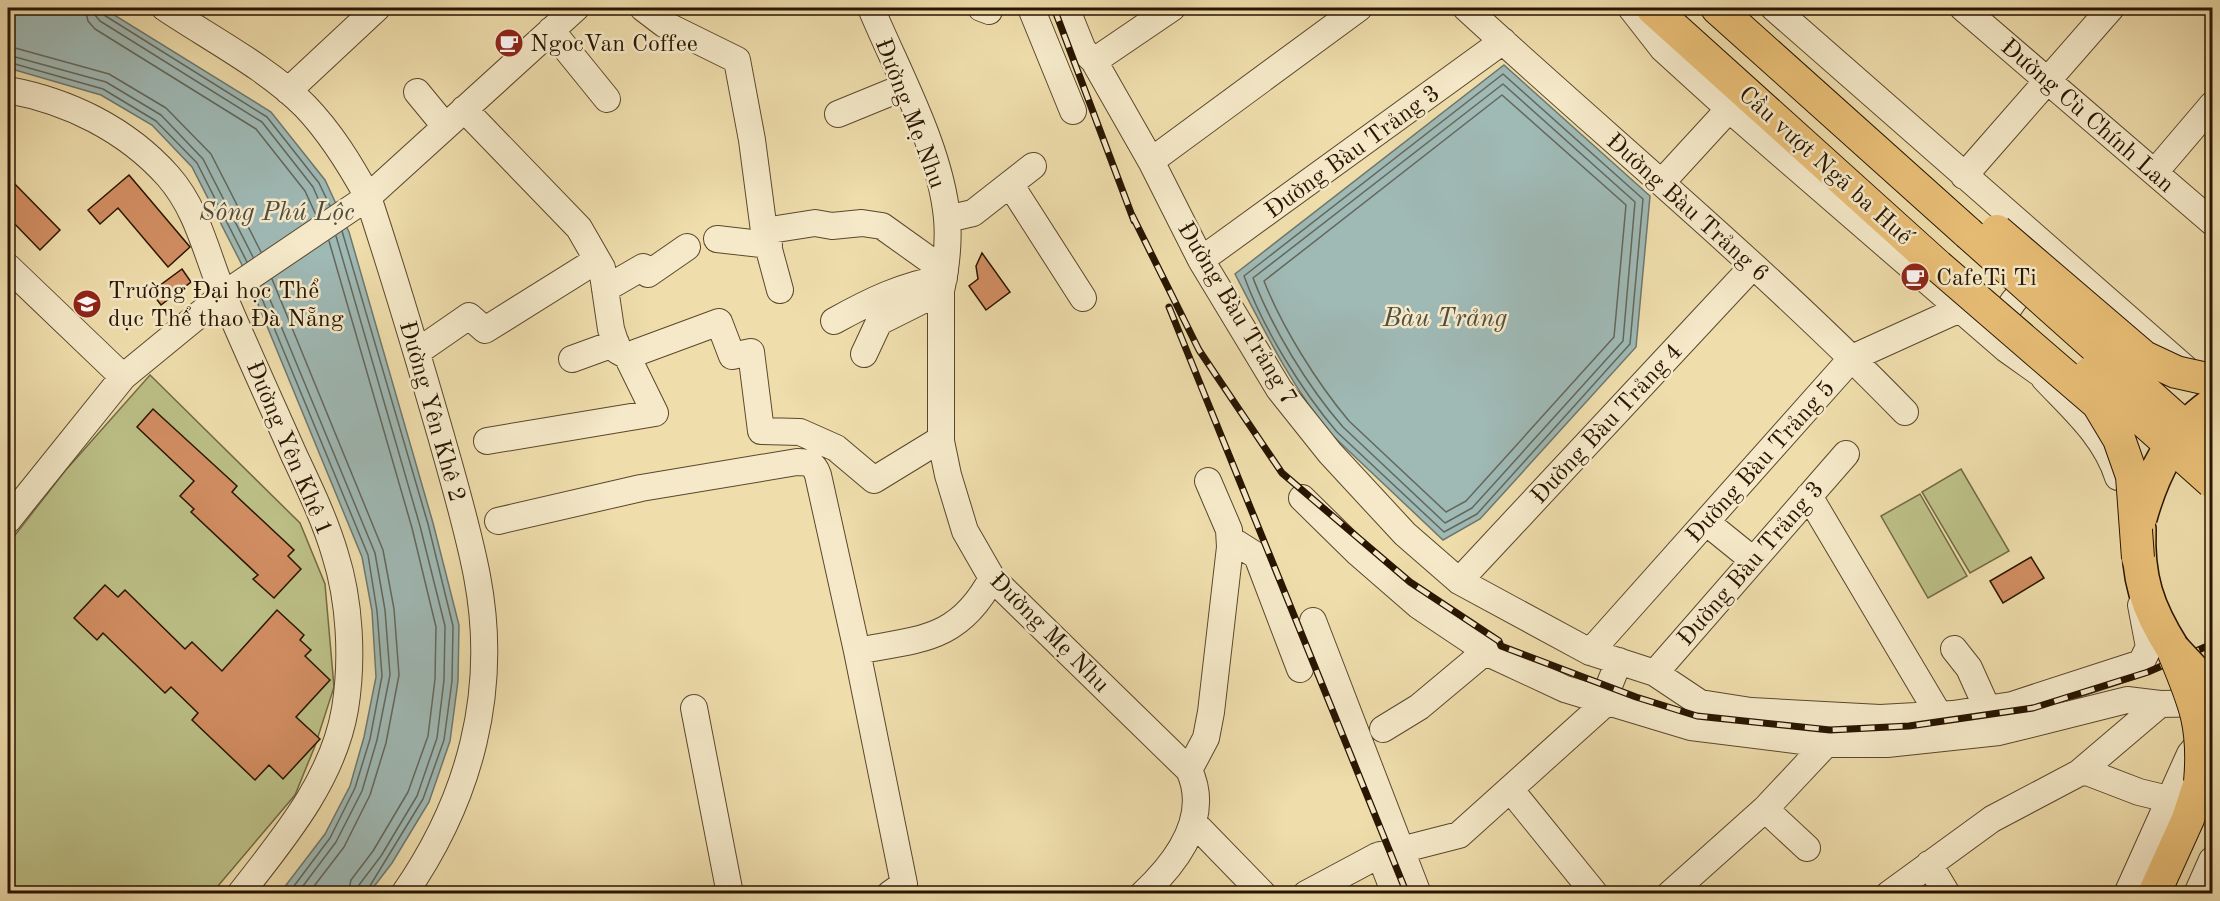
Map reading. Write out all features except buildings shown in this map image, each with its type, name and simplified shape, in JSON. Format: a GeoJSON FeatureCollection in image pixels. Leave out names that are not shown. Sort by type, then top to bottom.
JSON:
{"type":"FeatureCollection","features":[{"type":"Feature","properties":{"kind":"highway","name":"Cầu vượt Ngã ba Huế"},"geometry":{"type":"LineString","coordinates":[[2212,405],[2197,416],[2170,445],[2151,480],[2140,518],[2138,558],[2143,590],[2155,621],[2159,652],[2212,686]]}},
{"type":"Feature","properties":{"kind":"main road","name":"Cầu vượt Ngã ba Huế"},"geometry":{"type":"LineString","coordinates":[[1652,8],[1938,266],[2098,404],[2120,439],[2132,476],[2138,558]]}},
{"type":"Feature","properties":{"kind":"main road","name":"Cầu vượt Ngã ba Huế"},"geometry":{"type":"LineString","coordinates":[[1681,8],[2212,461]]}},
{"type":"Feature","properties":{"kind":"main road","name":"Cầu vượt Ngã ba Huế"},"geometry":{"type":"LineString","coordinates":[[1717,8],[2212,461]]}},
{"type":"Feature","properties":{"kind":"main road"},"geometry":{"type":"LineString","coordinates":[[1749,8],[1975,212],[2144,357],[2176,372],[2212,380]]}},
{"type":"Feature","properties":{"kind":"main road","name":"Cầu vượt Ngã ba Huế"},"geometry":{"type":"LineString","coordinates":[[2154,894],[2188,819],[2200,782],[2203,754],[2201,726],[2195,703],[2159,652]]}},
{"type":"Feature","properties":{"kind":"main road"},"geometry":{"type":"LineString","coordinates":[[2177,894],[2212,816]]}},
{"type":"Feature","properties":{"kind":"street","name":"Đường Yên Khê 2"},"geometry":{"type":"LineString","coordinates":[[165,8],[288,91],[334,140],[368,197],[417,352],[461,507],[478,578],[484,668],[477,737],[448,821],[404,894]]}},
{"type":"Feature","properties":{"kind":"street"},"geometry":{"type":"LineString","coordinates":[[288,91],[377,8]]}},
{"type":"Feature","properties":{"kind":"street"},"geometry":{"type":"LineString","coordinates":[[8,520],[123,377],[233,288],[368,197],[576,8]]}},
{"type":"Feature","properties":{"kind":"street"},"geometry":{"type":"LineString","coordinates":[[643,8],[664,24],[737,60],[752,140],[766,238],[780,290]]}},
{"type":"Feature","properties":{"kind":"street","name":"Đường Mẹ Nhu"},"geometry":{"type":"LineString","coordinates":[[870,8],[940,177],[947,219],[941,438],[948,475],[965,531],[992,578],[1188,770],[1197,792],[1193,822],[1172,863],[1143,894]]}},
{"type":"Feature","properties":{"kind":"street"},"geometry":{"type":"LineString","coordinates":[[1031,8],[1073,111]]}},
{"type":"Feature","properties":{"kind":"street","name":"Đường Bàu Trảng 7"},"geometry":{"type":"LineString","coordinates":[[1066,8],[1083,50],[1094,61],[1151,161],[1202,260],[1279,389],[1330,453],[1405,534],[1460,581],[1590,652],[1655,673],[1700,703],[1806,716],[1910,717],[2012,705],[2141,663],[2159,652]]}},
{"type":"Feature","properties":{"kind":"street"},"geometry":{"type":"LineString","coordinates":[[1094,61],[1172,8]]}},
{"type":"Feature","properties":{"kind":"street"},"geometry":{"type":"LineString","coordinates":[[1151,161],[1359,8]]}},
{"type":"Feature","properties":{"kind":"street","name":"Đường Bàu Trảng 6"},"geometry":{"type":"LineString","coordinates":[[1466,8],[1753,266],[1852,358],[1905,412]]}},
{"type":"Feature","properties":{"kind":"street"},"geometry":{"type":"LineString","coordinates":[[1630,8],[1663,49],[1729,109],[2006,349],[2044,378],[2143,434],[2212,461]]}},
{"type":"Feature","properties":{"kind":"street"},"geometry":{"type":"LineString","coordinates":[[1774,8],[2073,272],[2212,390]]}},
{"type":"Feature","properties":{"kind":"street","name":"Đường Cù Chính Lan"},"geometry":{"type":"LineString","coordinates":[[1963,8],[2212,222]]}},
{"type":"Feature","properties":{"kind":"street"},"geometry":{"type":"LineString","coordinates":[[1964,176],[2111,8]]}},
{"type":"Feature","properties":{"kind":"street"},"geometry":{"type":"LineString","coordinates":[[551,30],[607,99]]}},
{"type":"Feature","properties":{"kind":"street","name":"Đường Bàu Trảng 3"},"geometry":{"type":"LineString","coordinates":[[1202,260],[1503,41]]}},
{"type":"Feature","properties":{"kind":"street"},"geometry":{"type":"LineString","coordinates":[[838,114],[904,87]]}},
{"type":"Feature","properties":{"kind":"street","name":"Đường Yên Khê 1"},"geometry":{"type":"LineString","coordinates":[[8,90],[63,105],[117,131],[152,159],[170,178],[187,204],[233,288],[336,555],[345,606],[349,655],[345,710],[327,766],[284,837],[240,894]]}},
{"type":"Feature","properties":{"kind":"street"},"geometry":{"type":"LineString","coordinates":[[417,92],[445,126]]}},
{"type":"Feature","properties":{"kind":"street"},"geometry":{"type":"LineString","coordinates":[[2155,172],[2212,105]]}},
{"type":"Feature","properties":{"kind":"street"},"geometry":{"type":"LineString","coordinates":[[464,109],[579,228],[602,268],[605,289],[621,350],[655,413],[487,441]]}},
{"type":"Feature","properties":{"kind":"street"},"geometry":{"type":"LineString","coordinates":[[1662,183],[1729,109]]}},
{"type":"Feature","properties":{"kind":"street","name":"Đường Mẹ Nhu"},"geometry":{"type":"LineString","coordinates":[[947,219],[973,213],[1033,166]]}},
{"type":"Feature","properties":{"kind":"street"},"geometry":{"type":"LineString","coordinates":[[1010,184],[1083,298]]}},
{"type":"Feature","properties":{"kind":"street"},"geometry":{"type":"LineString","coordinates":[[717,239],[766,238],[815,223],[832,226],[862,224],[882,226],[944,280]]}},
{"type":"Feature","properties":{"kind":"street"},"geometry":{"type":"LineString","coordinates":[[605,289],[643,267],[648,274],[687,247]]}},
{"type":"Feature","properties":{"kind":"street"},"geometry":{"type":"LineString","coordinates":[[417,352],[469,316],[485,330],[597,260]]}},
{"type":"Feature","properties":{"kind":"street","name":"Đường Bàu Trảng 4"},"geometry":{"type":"LineString","coordinates":[[1460,581],[1753,266]]}},
{"type":"Feature","properties":{"kind":"street"},"geometry":{"type":"LineString","coordinates":[[8,267],[123,377]]}},
{"type":"Feature","properties":{"kind":"street"},"geometry":{"type":"LineString","coordinates":[[2006,349],[2001,334],[2005,315],[2021,291],[2057,269],[2073,272]]}},
{"type":"Feature","properties":{"kind":"street"},"geometry":{"type":"LineString","coordinates":[[834,321],[876,297],[917,282],[944,280]]}},
{"type":"Feature","properties":{"kind":"street"},"geometry":{"type":"LineString","coordinates":[[864,354],[879,322],[944,280]]}},
{"type":"Feature","properties":{"kind":"street"},"geometry":{"type":"LineString","coordinates":[[2044,378],[2073,372],[2094,357],[2112,320],[2104,299]]}},
{"type":"Feature","properties":{"kind":"street","name":"Đường Bàu Trảng 5"},"geometry":{"type":"LineString","coordinates":[[1590,652],[1852,358],[1960,309]]}},
{"type":"Feature","properties":{"kind":"street"},"geometry":{"type":"LineString","coordinates":[[572,359],[621,350],[719,322],[732,356],[751,352],[761,431],[800,432],[836,448],[874,480],[906,463],[941,438]]}},
{"type":"Feature","properties":{"kind":"street"},"geometry":{"type":"LineString","coordinates":[[2044,378],[2098,435],[2113,461],[2120,483],[2148,647],[2159,652]]}},
{"type":"Feature","properties":{"kind":"street","name":"Đường Bàu Trảng 3"},"geometry":{"type":"LineString","coordinates":[[1655,673],[1846,454]]}},
{"type":"Feature","properties":{"kind":"street"},"geometry":{"type":"LineString","coordinates":[[498,521],[641,488],[797,462],[808,462],[815,467],[857,651],[904,884],[890,894]]}},
{"type":"Feature","properties":{"kind":"street"},"geometry":{"type":"LineString","coordinates":[[1188,770],[1206,738],[1211,712],[1230,539],[1208,481]]}},
{"type":"Feature","properties":{"kind":"street"},"geometry":{"type":"LineString","coordinates":[[1809,496],[1939,715]]}},
{"type":"Feature","properties":{"kind":"street"},"geometry":{"type":"LineString","coordinates":[[1302,498],[1358,553],[1419,606],[1486,651],[1602,704],[1691,727],[1826,744],[1887,744],[1999,732],[2127,700],[2160,704],[2212,703]]}},
{"type":"Feature","properties":{"kind":"street"},"geometry":{"type":"LineString","coordinates":[[1706,522],[1753,560]]}},
{"type":"Feature","properties":{"kind":"street"},"geometry":{"type":"LineString","coordinates":[[1230,539],[1257,556],[1300,669]]}},
{"type":"Feature","properties":{"kind":"street"},"geometry":{"type":"LineString","coordinates":[[857,651],[933,637],[958,622],[980,602],[992,578]]}},
{"type":"Feature","properties":{"kind":"street"},"geometry":{"type":"LineString","coordinates":[[1313,621],[1391,852],[1395,894]]}},
{"type":"Feature","properties":{"kind":"street"},"geometry":{"type":"LineString","coordinates":[[1954,649],[1969,668],[1985,698],[1987,708]]}},
{"type":"Feature","properties":{"kind":"street"},"geometry":{"type":"LineString","coordinates":[[1383,729],[1419,706],[1486,651]]}},
{"type":"Feature","properties":{"kind":"street"},"geometry":{"type":"LineString","coordinates":[[1306,894],[1391,852],[1460,835],[1602,704],[1619,661]]}},
{"type":"Feature","properties":{"kind":"street"},"geometry":{"type":"LineString","coordinates":[[1890,894],[1992,819],[2079,773],[2160,704]]}},
{"type":"Feature","properties":{"kind":"street"},"geometry":{"type":"LineString","coordinates":[[694,708],[730,894]]}},
{"type":"Feature","properties":{"kind":"street"},"geometry":{"type":"LineString","coordinates":[[2127,894],[2190,754],[2212,728]]}},
{"type":"Feature","properties":{"kind":"street"},"geometry":{"type":"LineString","coordinates":[[1670,894],[1765,809],[1826,744]]}},
{"type":"Feature","properties":{"kind":"street"},"geometry":{"type":"LineString","coordinates":[[2079,773],[2087,772],[2139,792],[2168,799]]}},
{"type":"Feature","properties":{"kind":"street"},"geometry":{"type":"LineString","coordinates":[[1510,789],[1595,894]]}},
{"type":"Feature","properties":{"kind":"street"},"geometry":{"type":"LineString","coordinates":[[1765,809],[1807,849]]}},
{"type":"Feature","properties":{"kind":"street"},"geometry":{"type":"LineString","coordinates":[[1193,822],[1263,894]]}},
{"type":"Feature","properties":{"kind":"street"},"geometry":{"type":"LineString","coordinates":[[1391,852],[1418,894]]}},
{"type":"Feature","properties":{"kind":"street"},"geometry":{"type":"LineString","coordinates":[[2197,894],[2212,860]]}},
{"type":"Feature","properties":{"kind":"street"},"geometry":{"type":"LineString","coordinates":[[1929,864],[1947,894]]}},
{"type":"Feature","properties":{"kind":"green space"},"geometry":{"type":"Polygon","coordinates":[[[150,375],[300,523],[325,584],[334,687],[315,746],[295,795],[212,893],[8,893],[8,544],[65,471],[150,375]]]}},
{"type":"Feature","properties":{"kind":"green space"},"geometry":{"type":"Polygon","coordinates":[[[1961,469],[2009,551],[1970,573],[1922,492],[1961,469]]]}},
{"type":"Feature","properties":{"kind":"green space"},"geometry":{"type":"Polygon","coordinates":[[[1920,494],[1967,576],[1928,598],[1881,516],[1920,494]]]}},
{"type":"Feature","properties":{"kind":"water","name":"Sông Phú Lộc"},"geometry":{"type":"Polygon","coordinates":[[[8,8],[103,8],[271,112],[325,180],[349,232],[433,523],[459,625],[458,681],[450,741],[429,802],[392,863],[369,893],[280,893],[325,834],[350,786],[364,737],[376,677],[372,611],[362,557],[241,263],[192,167],[152,125],[101,95],[8,68],[8,8]]]}},
{"type":"Feature","properties":{"kind":"water","name":"Bàu Trảng"},"geometry":{"type":"Polygon","coordinates":[[[1504,65],[1650,196],[1636,347],[1480,519],[1443,540],[1333,436],[1318,418],[1279,358],[1235,274],[1504,65]]]}},
{"type":"Feature","properties":{"kind":"railway"},"geometry":{"type":"LineString","coordinates":[[1054,8],[1134,221]]}},
{"type":"Feature","properties":{"kind":"railway"},"geometry":{"type":"LineString","coordinates":[[1132,215],[1199,350],[1282,473],[1410,582],[1499,641],[1501,646],[1636,697],[1697,716],[1830,730],[1909,726],[2033,708],[2148,672],[2212,644]]}},
{"type":"Feature","properties":{"kind":"railway"},"geometry":{"type":"LineString","coordinates":[[1169,307],[1407,894]]}},
{"type":"Feature","properties":{"kind":"place","name":"NgocVan Coffee"},"geometry":{"type":"Point","coordinates":[509,43]}},
{"type":"Feature","properties":{"kind":"place","name":"CafeTi Ti"},"geometry":{"type":"Point","coordinates":[1915,277]}},
{"type":"Feature","properties":{"kind":"place","name":"Trường Đại học Thể dục Thể thao Đà Nẵng"},"geometry":{"type":"Point","coordinates":[87,304]}}]}
